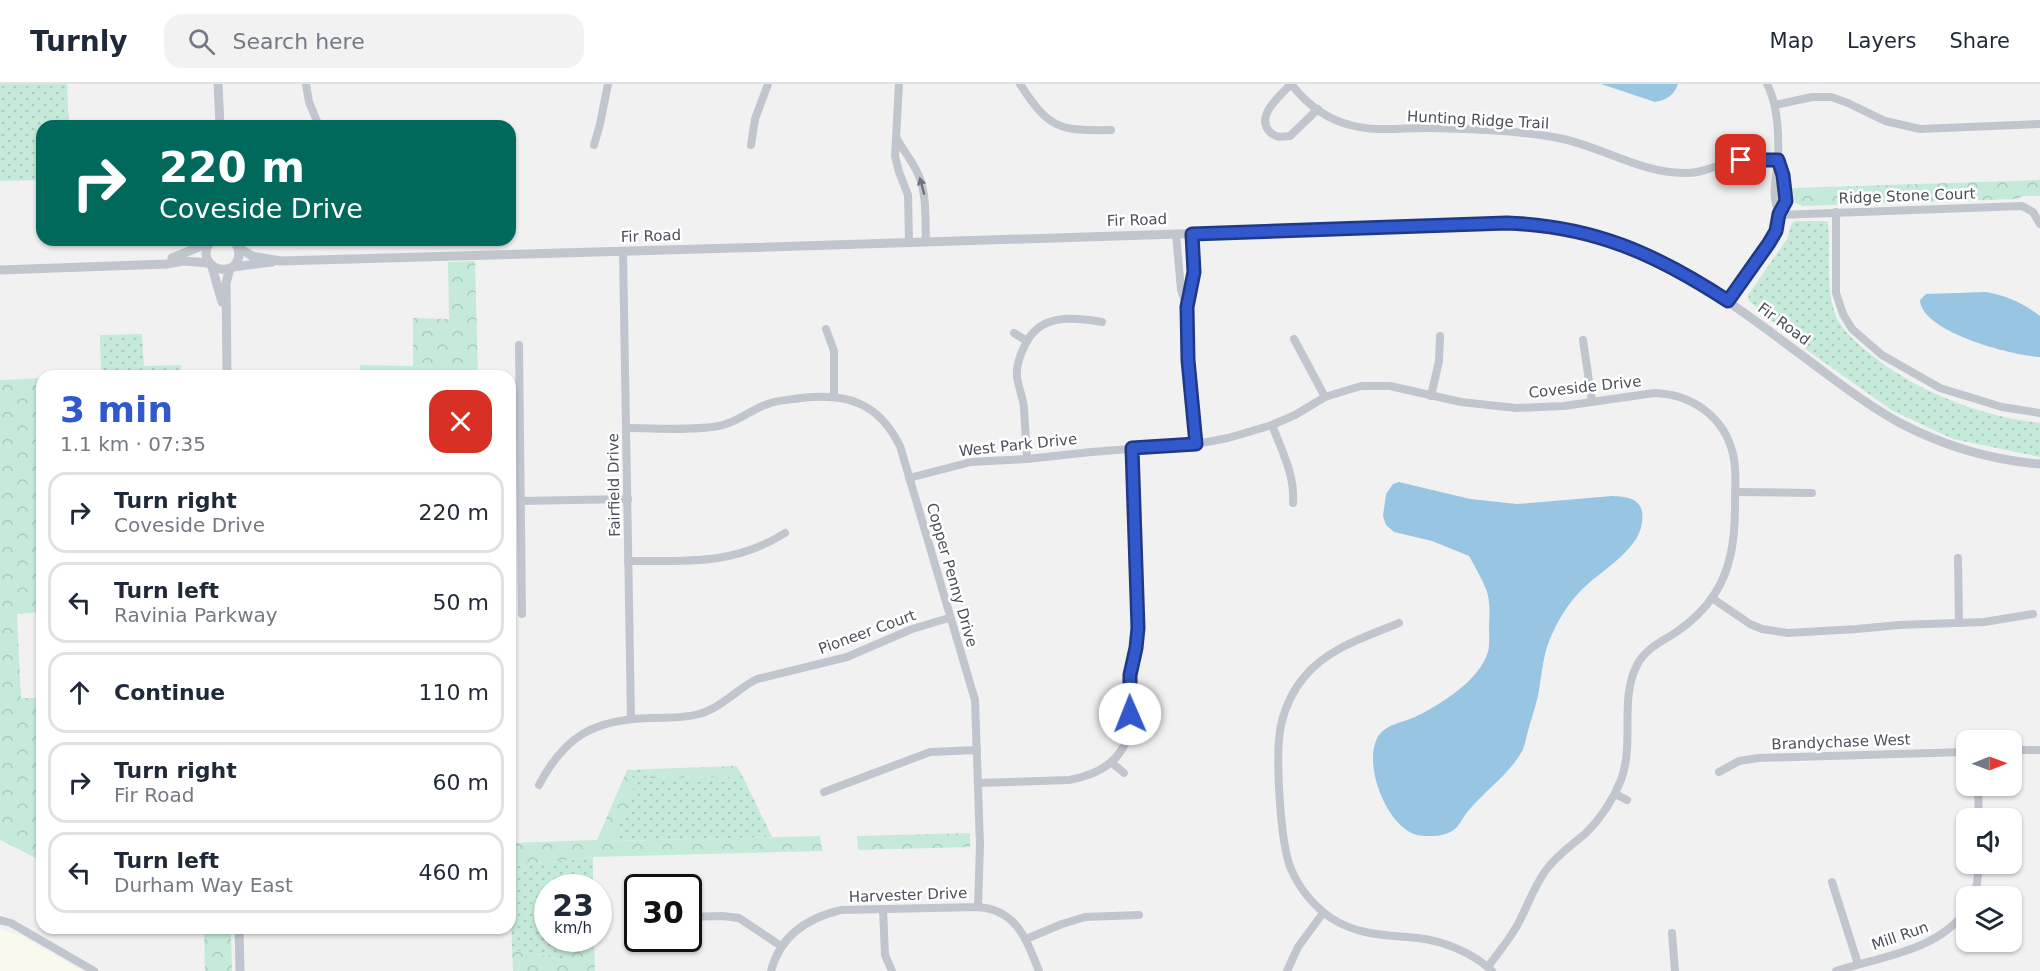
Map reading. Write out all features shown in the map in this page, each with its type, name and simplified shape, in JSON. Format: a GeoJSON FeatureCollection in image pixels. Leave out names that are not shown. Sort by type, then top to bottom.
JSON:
{"type":"FeatureCollection","features":[{"type":"Feature","properties":{"kind":"street"},"geometry":{"type":"LineString","coordinates":[[218,84],[220,120]]}},
{"type":"Feature","properties":{"kind":"street"},"geometry":{"type":"LineString","coordinates":[[306,84],[309,102],[316,120]]}},
{"type":"Feature","properties":{"kind":"street"},"geometry":{"type":"LineString","coordinates":[[594,145],[608,84]]}},
{"type":"Feature","properties":{"kind":"street"},"geometry":{"type":"LineString","coordinates":[[751,145],[755,119],[768,84]]}},
{"type":"Feature","properties":{"kind":"street"},"geometry":{"type":"LineString","coordinates":[[899,84],[895,156],[909,201],[909,241]]}},
{"type":"Feature","properties":{"kind":"street"},"geometry":{"type":"LineString","coordinates":[[1020,84],[1040,112],[1060,127],[1078,130],[1111,130]]}},
{"type":"Feature","properties":{"kind":"street"},"geometry":{"type":"LineString","coordinates":[[1292,84],[1266,114],[1265,121],[1271,133],[1280,137],[1290,136],[1318,109]]}},
{"type":"Feature","properties":{"kind":"street","name":"Hunting Ridge Trail"},"geometry":{"type":"LineString","coordinates":[[1292,84],[1309,103],[1343,123],[1374,129],[1448,129],[1555,137],[1661,171],[1696,173],[1731,162],[1778,160]]}},
{"type":"Feature","properties":{"kind":"street"},"geometry":{"type":"LineString","coordinates":[[1728,301],[1776,231],[1779,214],[1774,201],[1774,175],[1778,160],[1775,105],[1767,84]]}},
{"type":"Feature","properties":{"kind":"street"},"geometry":{"type":"LineString","coordinates":[[1775,105],[1812,97],[1831,97],[1843,100],[1885,121],[1920,129],[2040,124]]}},
{"type":"Feature","properties":{"kind":"street"},"geometry":{"type":"LineString","coordinates":[[897,138],[914,166],[923,188],[926,241]]}},
{"type":"Feature","properties":{"kind":"street","name":"Ridge Stone Court"},"geometry":{"type":"LineString","coordinates":[[1779,214],[2022,206],[2034,212],[2040,224]]}},
{"type":"Feature","properties":{"kind":"street"},"geometry":{"type":"LineString","coordinates":[[1836,212],[1836,293],[1843,314],[1852,329],[1882,355],[1940,388],[2002,407],[2040,413]]}},
{"type":"Feature","properties":{"kind":"street","name":"Fir Road"},"geometry":{"type":"LineString","coordinates":[[210,265],[221,270],[280,261],[1507,223],[1538,225],[1602,237],[1635,249],[1684,274],[1728,301],[1897,422],[1959,449],[1992,457],[2040,464]]}},
{"type":"Feature","properties":{"kind":"street"},"geometry":{"type":"LineString","coordinates":[[1176,234],[1181,290],[1187,307]]}},
{"type":"Feature","properties":{"kind":"street"},"geometry":{"type":"LineString","coordinates":[[1192,234],[1194,272],[1187,307],[1188,360],[1196,444]]}},
{"type":"Feature","properties":{"kind":"street"},"geometry":{"type":"LineString","coordinates":[[150,265],[202,246]]}},
{"type":"Feature","properties":{"kind":"street"},"geometry":{"type":"LineString","coordinates":[[208,246],[205,253],[226,317]]}},
{"type":"Feature","properties":{"kind":"street"},"geometry":{"type":"LineString","coordinates":[[227,370],[226,283],[231,267],[239,258],[236,246]]}},
{"type":"Feature","properties":{"kind":"street","name":"Fir Road"},"geometry":{"type":"LineString","coordinates":[[240,246],[252,256],[280,261]]}},
{"type":"Feature","properties":{"kind":"street","name":"Fairfield Drive"},"geometry":{"type":"LineString","coordinates":[[623,252],[631,719]]}},
{"type":"Feature","properties":{"kind":"street"},"geometry":{"type":"LineString","coordinates":[[0,270],[150,265],[183,261],[210,265]]}},
{"type":"Feature","properties":{"kind":"street"},"geometry":{"type":"LineString","coordinates":[[1027,459],[1024,405],[1017,375],[1019,356],[1027,341],[1036,329],[1047,322],[1058,319],[1082,318],[1102,322]]}},
{"type":"Feature","properties":{"kind":"street"},"geometry":{"type":"LineString","coordinates":[[627,428],[721,425],[772,403],[834,396],[834,351],[826,329]]}},
{"type":"Feature","properties":{"kind":"street"},"geometry":{"type":"LineString","coordinates":[[1014,333],[1027,341]]}},
{"type":"Feature","properties":{"kind":"street"},"geometry":{"type":"LineString","coordinates":[[1431,396],[1439,361],[1440,336]]}},
{"type":"Feature","properties":{"kind":"street"},"geometry":{"type":"LineString","coordinates":[[1294,339],[1325,397]]}},
{"type":"Feature","properties":{"kind":"street"},"geometry":{"type":"LineString","coordinates":[[1583,340],[1592,401]]}},
{"type":"Feature","properties":{"kind":"street"},"geometry":{"type":"LineString","coordinates":[[519,345],[522,614]]}},
{"type":"Feature","properties":{"kind":"street","name":"Coveside Drive"},"geometry":{"type":"LineString","coordinates":[[1132,448],[1196,444],[1228,438],[1272,425],[1295,415],[1325,397],[1347,389],[1374,385],[1390,386],[1461,402],[1516,408],[1564,406],[1664,393],[1677,395],[1701,406],[1719,423],[1730,444],[1735,466],[1735,522],[1729,562],[1724,576],[1712,598],[1690,622],[1653,647],[1639,661],[1630,685],[1628,749],[1615,794],[1597,821],[1546,869],[1536,884],[1514,931],[1490,969]]}},
{"type":"Feature","properties":{"kind":"street","name":"Copper Penny Drive"},"geometry":{"type":"LineString","coordinates":[[834,396],[858,402],[878,415],[894,434],[900,446],[975,700],[980,845],[978,907]]}},
{"type":"Feature","properties":{"kind":"street"},"geometry":{"type":"LineString","coordinates":[[1272,425],[1290,471],[1293,483],[1293,503]]}},
{"type":"Feature","properties":{"kind":"street"},"geometry":{"type":"LineString","coordinates":[[978,783],[1069,780],[1094,774],[1112,762],[1124,744],[1130,724],[1130,675],[1138,640],[1132,448]]}},
{"type":"Feature","properties":{"kind":"street","name":"West Park Drive"},"geometry":{"type":"LineString","coordinates":[[909,478],[957,464],[1132,448]]}},
{"type":"Feature","properties":{"kind":"street"},"geometry":{"type":"LineString","coordinates":[[1735,492],[1812,493]]}},
{"type":"Feature","properties":{"kind":"street"},"geometry":{"type":"LineString","coordinates":[[521,501],[627,499]]}},
{"type":"Feature","properties":{"kind":"street"},"geometry":{"type":"LineString","coordinates":[[628,561],[718,559],[754,550],[785,533]]}},
{"type":"Feature","properties":{"kind":"street"},"geometry":{"type":"LineString","coordinates":[[1958,558],[1959,623]]}},
{"type":"Feature","properties":{"kind":"street"},"geometry":{"type":"LineString","coordinates":[[1712,598],[1750,624],[1775,632],[1823,632],[1899,625],[2004,620],[2033,614]]}},
{"type":"Feature","properties":{"kind":"street","name":"Pioneer Court"},"geometry":{"type":"LineString","coordinates":[[538,785],[550,764],[573,739],[601,724],[631,719],[679,718],[700,714],[712,709],[744,685],[757,679],[847,657],[912,629],[949,618]]}},
{"type":"Feature","properties":{"kind":"street"},"geometry":{"type":"LineString","coordinates":[[1399,623],[1328,656],[1306,674],[1294,692],[1284,714],[1279,740],[1283,839],[1287,856],[1298,882],[1323,913],[1350,928],[1372,935],[1438,942],[1468,954],[1490,969]]}},
{"type":"Feature","properties":{"kind":"street"},"geometry":{"type":"LineString","coordinates":[[824,792],[930,752],[977,750]]}},
{"type":"Feature","properties":{"kind":"street"},"geometry":{"type":"LineString","coordinates":[[2022,750],[2040,750]]}},
{"type":"Feature","properties":{"kind":"street","name":"Brandychase West"},"geometry":{"type":"LineString","coordinates":[[1719,772],[1739,761],[1758,758],[1956,752]]}},
{"type":"Feature","properties":{"kind":"street"},"geometry":{"type":"LineString","coordinates":[[1112,762],[1124,773]]}},
{"type":"Feature","properties":{"kind":"street"},"geometry":{"type":"LineString","coordinates":[[1615,794],[1627,800]]}},
{"type":"Feature","properties":{"kind":"street"},"geometry":{"type":"LineString","coordinates":[[1832,882],[1858,964]]}},
{"type":"Feature","properties":{"kind":"street","name":"Harvester Drive"},"geometry":{"type":"LineString","coordinates":[[771,971],[782,945],[798,928],[824,914],[840,910],[988,907],[1017,924],[1039,971]]}},
{"type":"Feature","properties":{"kind":"street"},"geometry":{"type":"LineString","coordinates":[[883,909],[885,955],[892,971]]}},
{"type":"Feature","properties":{"kind":"street"},"geometry":{"type":"LineString","coordinates":[[1287,971],[1298,947],[1323,913]]}},
{"type":"Feature","properties":{"kind":"street"},"geometry":{"type":"LineString","coordinates":[[1026,939],[1076,919],[1139,915]]}},
{"type":"Feature","properties":{"kind":"street"},"geometry":{"type":"LineString","coordinates":[[702,917],[739,918],[782,945]]}},
{"type":"Feature","properties":{"kind":"street"},"geometry":{"type":"LineString","coordinates":[[0,920],[11,923],[94,971]]}},
{"type":"Feature","properties":{"kind":"street","name":"Mill Run"},"geometry":{"type":"LineString","coordinates":[[1836,971],[1930,942],[1956,924]]}},
{"type":"Feature","properties":{"kind":"street"},"geometry":{"type":"LineString","coordinates":[[1672,933],[1675,970]]}},
{"type":"Feature","properties":{"kind":"street"},"geometry":{"type":"LineString","coordinates":[[239,934],[240,971]]}},
{"type":"Feature","properties":{"kind":"shaded area"},"geometry":{"type":"Polygon","coordinates":[[[0,929],[22,936],[82,971],[0,971],[0,929]]]}},
{"type":"Feature","properties":{"kind":"green space"},"geometry":{"type":"Polygon","coordinates":[[[0,84],[67,84],[69,120],[36,120],[36,180],[0,181],[0,84]]]}},
{"type":"Feature","properties":{"kind":"green space"},"geometry":{"type":"Polygon","coordinates":[[[2040,180],[2040,196],[2023,196],[2017,199],[1803,206],[1795,203],[1792,188],[2040,180]]]}},
{"type":"Feature","properties":{"kind":"green space"},"geometry":{"type":"Polygon","coordinates":[[[1796,221],[1828,222],[1829,280],[1832,302],[1837,319],[1851,337],[1883,364],[1924,389],[1993,414],[2040,423],[2040,457],[1953,439],[1893,411],[1804,348],[1749,301],[1748,295],[1787,239],[1792,223],[1796,221]]]}},
{"type":"Feature","properties":{"kind":"green space"},"geometry":{"type":"Polygon","coordinates":[[[475,261],[478,370],[360,370],[360,365],[413,366],[413,318],[449,319],[448,262],[475,261]]]}},
{"type":"Feature","properties":{"kind":"green space"},"geometry":{"type":"Polygon","coordinates":[[[142,334],[144,366],[181,365],[181,370],[101,370],[100,335],[142,334]]]}},
{"type":"Feature","properties":{"kind":"green space"},"geometry":{"type":"Polygon","coordinates":[[[36,378],[36,612],[17,614],[21,698],[36,698],[36,858],[0,840],[0,380],[36,378]]]}},
{"type":"Feature","properties":{"kind":"green space"},"geometry":{"type":"Polygon","coordinates":[[[737,766],[743,777],[650,778],[649,769],[737,766]]]}},
{"type":"Feature","properties":{"kind":"green space"},"geometry":{"type":"Polygon","coordinates":[[[649,769],[650,778],[743,777],[772,837],[612,841],[636,782],[627,770],[649,769]]]}},
{"type":"Feature","properties":{"kind":"green space"},"geometry":{"type":"Polygon","coordinates":[[[627,770],[636,782],[613,841],[820,836],[822,851],[593,857],[516,866],[516,843],[597,840],[627,770]]]}},
{"type":"Feature","properties":{"kind":"green space"},"geometry":{"type":"Polygon","coordinates":[[[970,833],[970,847],[858,850],[857,836],[970,833]]]}},
{"type":"Feature","properties":{"kind":"green space"},"geometry":{"type":"Polygon","coordinates":[[[593,857],[593,874],[534,874],[534,952],[566,952],[566,960],[512,950],[512,934],[516,934],[516,866],[593,857]]]}},
{"type":"Feature","properties":{"kind":"green space"},"geometry":{"type":"Polygon","coordinates":[[[204,934],[231,934],[232,971],[205,971],[204,934]]]}},
{"type":"Feature","properties":{"kind":"green space"},"geometry":{"type":"Polygon","coordinates":[[[512,950],[566,960],[566,952],[594,952],[595,971],[513,971],[512,950]]]}},
{"type":"Feature","properties":{"kind":"water"},"geometry":{"type":"Polygon","coordinates":[[[1601,84],[1678,84],[1670,96],[1655,102],[1601,84]]]}},
{"type":"Feature","properties":{"kind":"water"},"geometry":{"type":"Polygon","coordinates":[[[1986,292],[2014,301],[2040,316],[2040,357],[1990,347],[1951,332],[1924,312],[1920,300],[1926,294],[1986,292]]]}},
{"type":"Feature","properties":{"kind":"water"},"geometry":{"type":"Polygon","coordinates":[[[1399,482],[1470,499],[1517,504],[1612,496],[1636,501],[1642,515],[1639,534],[1633,544],[1584,587],[1556,626],[1545,654],[1538,696],[1521,753],[1510,768],[1467,812],[1456,828],[1438,836],[1417,835],[1395,820],[1380,792],[1375,776],[1374,746],[1379,735],[1386,728],[1415,717],[1436,705],[1468,682],[1476,673],[1489,649],[1489,602],[1484,585],[1469,556],[1432,541],[1394,532],[1386,525],[1383,516],[1386,494],[1393,484],[1399,482]]]}},
{"type":"Feature","properties":{"kind":"route"},"geometry":{"type":"LineString","coordinates":[[1130,714],[1130,675],[1138,640],[1132,448],[1196,444],[1188,360],[1187,307],[1194,272],[1192,234],[1335,227],[1507,223],[1538,225],[1570,229],[1635,249],[1684,274],[1728,301],[1776,231],[1779,214],[1786,201],[1783,175],[1778,160],[1741,160]]}}]}
